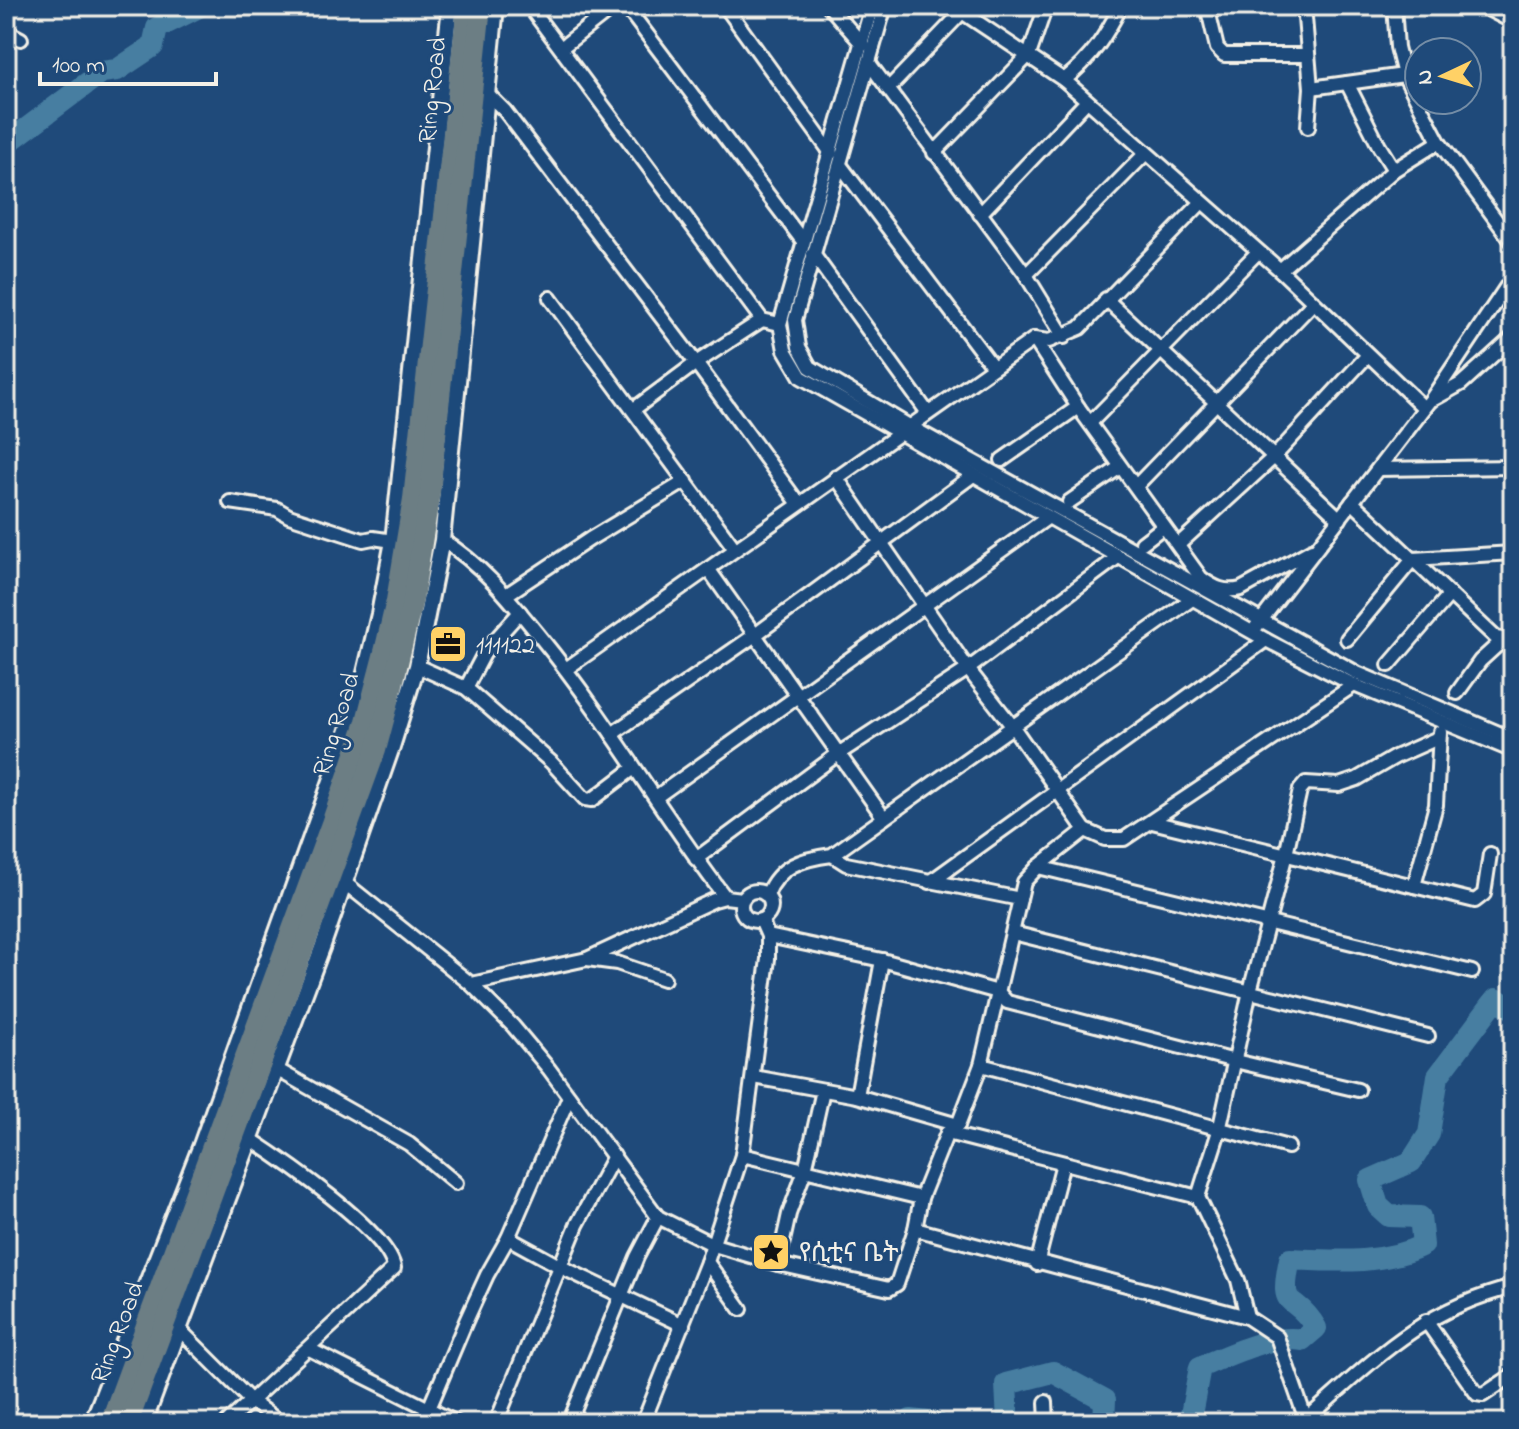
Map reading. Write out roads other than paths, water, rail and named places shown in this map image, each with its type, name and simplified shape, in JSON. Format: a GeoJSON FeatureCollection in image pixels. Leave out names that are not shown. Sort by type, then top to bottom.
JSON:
{"type":"FeatureCollection","features":[{"type":"Feature","properties":{"kind":"highway","name":"Ring Road"},"geometry":{"type":"LineString","coordinates":[[110,1423],[327,835],[365,725],[384,652],[413,499],[467,6]]}},
{"type":"Feature","properties":{"kind":"highway","name":"Ring Road"},"geometry":{"type":"LineString","coordinates":[[128,1423],[376,750],[388,705],[413,599],[430,492],[481,6]]}},
{"type":"Feature","properties":{"kind":"street"},"geometry":{"type":"LineString","coordinates":[[92,1423],[201,1145],[332,778],[363,681],[393,541],[450,6]]}},
{"type":"Feature","properties":{"kind":"street"},"geometry":{"type":"LineString","coordinates":[[144,1423],[345,883],[417,666],[442,540],[496,6]]}},
{"type":"Feature","properties":{"kind":"street"},"geometry":{"type":"LineString","coordinates":[[529,6],[762,320],[780,324]]}},
{"type":"Feature","properties":{"kind":"street"},"geometry":{"type":"LineString","coordinates":[[561,48],[617,6],[627,8],[802,240]]}},
{"type":"Feature","properties":{"kind":"street"},"geometry":{"type":"LineString","coordinates":[[725,6],[831,153]]}},
{"type":"Feature","properties":{"kind":"street"},"geometry":{"type":"LineString","coordinates":[[829,6],[860,44],[873,49]]}},
{"type":"Feature","properties":{"kind":"street"},"geometry":{"type":"LineString","coordinates":[[872,6],[780,324],[785,350],[801,377],[1252,633],[1354,685],[1513,751]]}},
{"type":"Feature","properties":{"kind":"street"},"geometry":{"type":"LineString","coordinates":[[885,6],[795,320],[799,347],[810,367],[909,426],[1357,673],[1513,739]]}},
{"type":"Feature","properties":{"kind":"street"},"geometry":{"type":"LineString","coordinates":[[934,153],[1029,55],[1046,6]]}},
{"type":"Feature","properties":{"kind":"street"},"geometry":{"type":"LineString","coordinates":[[1064,80],[1103,41],[1121,6]]}},
{"type":"Feature","properties":{"kind":"street"},"geometry":{"type":"LineString","coordinates":[[1207,6],[1217,48],[1224,55],[1307,55]]}},
{"type":"Feature","properties":{"kind":"street"},"geometry":{"type":"LineString","coordinates":[[1304,6],[1311,88],[1308,127]]}},
{"type":"Feature","properties":{"kind":"street"},"geometry":{"type":"LineString","coordinates":[[1394,6],[1397,47],[1403,71]]}},
{"type":"Feature","properties":{"kind":"street"},"geometry":{"type":"LineString","coordinates":[[1482,6],[1513,22]]}},
{"type":"Feature","properties":{"kind":"street"},"geometry":{"type":"LineString","coordinates":[[888,89],[961,8],[1064,80],[1257,253],[1280,270],[1367,356],[1427,405]]}},
{"type":"Feature","properties":{"kind":"street"},"geometry":{"type":"LineString","coordinates":[[6,31],[21,39]]}},
{"type":"Feature","properties":{"kind":"street"},"geometry":{"type":"LineString","coordinates":[[869,63],[1026,275],[1064,337]]}},
{"type":"Feature","properties":{"kind":"street"},"geometry":{"type":"LineString","coordinates":[[1311,88],[1403,75]]}},
{"type":"Feature","properties":{"kind":"street"},"geometry":{"type":"LineString","coordinates":[[1347,83],[1394,170]]}},
{"type":"Feature","properties":{"kind":"street"},"geometry":{"type":"LineString","coordinates":[[487,93],[505,111],[799,504]]}},
{"type":"Feature","properties":{"kind":"street"},"geometry":{"type":"LineString","coordinates":[[980,214],[1086,102]]}},
{"type":"Feature","properties":{"kind":"street"},"geometry":{"type":"LineString","coordinates":[[1425,116],[1439,142],[1513,243]]}},
{"type":"Feature","properties":{"kind":"street"},"geometry":{"type":"LineString","coordinates":[[1280,270],[1394,170],[1439,142]]}},
{"type":"Feature","properties":{"kind":"street"},"geometry":{"type":"LineString","coordinates":[[1026,275],[1146,153]]}},
{"type":"Feature","properties":{"kind":"street"},"geometry":{"type":"LineString","coordinates":[[841,166],[993,367]]}},
{"type":"Feature","properties":{"kind":"street"},"geometry":{"type":"LineString","coordinates":[[566,669],[1034,339],[1049,341],[1080,328],[1201,203]]}},
{"type":"Feature","properties":{"kind":"street"},"geometry":{"type":"LineString","coordinates":[[1090,423],[1257,253]]}},
{"type":"Feature","properties":{"kind":"street"},"geometry":{"type":"LineString","coordinates":[[813,254],[928,413]]}},
{"type":"Feature","properties":{"kind":"street"},"geometry":{"type":"LineString","coordinates":[[1252,633],[1427,405],[1513,277]]}},
{"type":"Feature","properties":{"kind":"street"},"geometry":{"type":"LineString","coordinates":[[550,298],[735,549]]}},
{"type":"Feature","properties":{"kind":"street"},"geometry":{"type":"LineString","coordinates":[[1106,299],[1340,519]]}},
{"type":"Feature","properties":{"kind":"street"},"geometry":{"type":"LineString","coordinates":[[1136,486],[1313,303]]}},
{"type":"Feature","properties":{"kind":"street"},"geometry":{"type":"LineString","coordinates":[[634,409],[762,320]]}},
{"type":"Feature","properties":{"kind":"street"},"geometry":{"type":"LineString","coordinates":[[1427,405],[1461,384],[1513,337]]}},
{"type":"Feature","properties":{"kind":"street"},"geometry":{"type":"LineString","coordinates":[[1034,339],[1163,527],[1201,578],[1212,586],[1230,592],[1241,589],[1319,546]]}},
{"type":"Feature","properties":{"kind":"street"},"geometry":{"type":"LineString","coordinates":[[1178,545],[1274,457],[1367,356]]}},
{"type":"Feature","properties":{"kind":"street"},"geometry":{"type":"LineString","coordinates":[[1002,460],[1078,407]]}},
{"type":"Feature","properties":{"kind":"street"},"geometry":{"type":"LineString","coordinates":[[1069,502],[1120,467]]}},
{"type":"Feature","properties":{"kind":"street"},"geometry":{"type":"LineString","coordinates":[[1378,469],[1513,467]]}},
{"type":"Feature","properties":{"kind":"street"},"geometry":{"type":"LineString","coordinates":[[612,734],[881,545],[972,476]]}},
{"type":"Feature","properties":{"kind":"street"},"geometry":{"type":"LineString","coordinates":[[836,477],[968,669],[1085,830],[1105,839],[1124,839],[1152,822],[1354,685]]}},
{"type":"Feature","properties":{"kind":"street"},"geometry":{"type":"LineString","coordinates":[[506,595],[686,481]]}},
{"type":"Feature","properties":{"kind":"street"},"geometry":{"type":"LineString","coordinates":[[230,502],[277,509],[289,516],[363,540],[393,541]]}},
{"type":"Feature","properties":{"kind":"street"},"geometry":{"type":"LineString","coordinates":[[1352,502],[1496,638],[1508,640]]}},
{"type":"Feature","properties":{"kind":"street"},"geometry":{"type":"LineString","coordinates":[[656,797],[1047,518]]}},
{"type":"Feature","properties":{"kind":"street"},"geometry":{"type":"LineString","coordinates":[[1142,543],[1163,527]]}},
{"type":"Feature","properties":{"kind":"street"},"geometry":{"type":"LineString","coordinates":[[442,540],[466,555],[506,595],[566,669],[725,897]]}},
{"type":"Feature","properties":{"kind":"street"},"geometry":{"type":"LineString","coordinates":[[1347,639],[1413,559],[1513,553]]}},
{"type":"Feature","properties":{"kind":"street"},"geometry":{"type":"LineString","coordinates":[[696,859],[838,754],[968,669],[1118,557]]}},
{"type":"Feature","properties":{"kind":"street"},"geometry":{"type":"LineString","coordinates":[[709,570],[884,818]]}},
{"type":"Feature","properties":{"kind":"street"},"geometry":{"type":"LineString","coordinates":[[1389,665],[1450,594]]}},
{"type":"Feature","properties":{"kind":"street"},"geometry":{"type":"LineString","coordinates":[[761,920],[770,909],[767,895],[773,880],[785,869],[805,859],[832,855],[1192,599]]}},
{"type":"Feature","properties":{"kind":"street"},"geometry":{"type":"LineString","coordinates":[[466,688],[486,650],[520,612]]}},
{"type":"Feature","properties":{"kind":"street"},"geometry":{"type":"LineString","coordinates":[[930,882],[1266,640]]}},
{"type":"Feature","properties":{"kind":"street"},"geometry":{"type":"LineString","coordinates":[[1457,693],[1480,661],[1508,640]]}},
{"type":"Feature","properties":{"kind":"street"},"geometry":{"type":"LineString","coordinates":[[417,666],[466,688],[551,762],[585,799],[592,800],[634,768]]}},
{"type":"Feature","properties":{"kind":"street"},"geometry":{"type":"LineString","coordinates":[[1414,886],[1436,805],[1438,738],[1442,722]]}},
{"type":"Feature","properties":{"kind":"street"},"geometry":{"type":"LineString","coordinates":[[1247,1317],[1238,1280],[1198,1197],[1219,1131],[1300,790],[1306,783],[1339,785],[1357,779],[1395,757],[1438,738]]}},
{"type":"Feature","properties":{"kind":"street"},"geometry":{"type":"LineString","coordinates":[[1152,822],[1475,901],[1484,894],[1490,854]]}},
{"type":"Feature","properties":{"kind":"street"},"geometry":{"type":"LineString","coordinates":[[345,883],[471,984],[513,1026],[658,1217],[714,1245],[778,1264],[889,1289],[897,1284],[915,1229],[921,1198],[947,1133],[958,1125],[981,1065],[1024,882],[1085,830]]}},
{"type":"Feature","properties":{"kind":"street"},"geometry":{"type":"LineString","coordinates":[[832,855],[846,864],[1020,899]]}},
{"type":"Feature","properties":{"kind":"street"},"geometry":{"type":"LineString","coordinates":[[1038,867],[1472,972]]}},
{"type":"Feature","properties":{"kind":"street"},"geometry":{"type":"LineString","coordinates":[[471,984],[587,959],[725,897],[742,899],[753,891],[767,895]]}},
{"type":"Feature","properties":{"kind":"street"},"geometry":{"type":"LineString","coordinates":[[742,899],[742,913],[747,918],[761,920]]}},
{"type":"Feature","properties":{"kind":"street"},"geometry":{"type":"LineString","coordinates":[[643,1423],[714,1245],[742,1155],[768,959],[768,936],[761,920]]}},
{"type":"Feature","properties":{"kind":"street"},"geometry":{"type":"LineString","coordinates":[[1013,933],[1428,1036]]}},
{"type":"Feature","properties":{"kind":"street"},"geometry":{"type":"LineString","coordinates":[[768,936],[882,960],[998,992],[1007,1002],[1358,1090]]}},
{"type":"Feature","properties":{"kind":"street"},"geometry":{"type":"LineString","coordinates":[[587,959],[617,963],[664,979]]}},
{"type":"Feature","properties":{"kind":"street"},"geometry":{"type":"LineString","coordinates":[[857,1096],[882,960]]}},
{"type":"Feature","properties":{"kind":"street"},"geometry":{"type":"LineString","coordinates":[[981,1065],[1288,1147]]}},
{"type":"Feature","properties":{"kind":"street"},"geometry":{"type":"LineString","coordinates":[[276,1069],[409,1144],[456,1183]]}},
{"type":"Feature","properties":{"kind":"street"},"geometry":{"type":"LineString","coordinates":[[754,1077],[857,1096],[958,1125]]}},
{"type":"Feature","properties":{"kind":"street"},"geometry":{"type":"LineString","coordinates":[[778,1264],[789,1214],[805,1170],[823,1090]]}},
{"type":"Feature","properties":{"kind":"street"},"geometry":{"type":"LineString","coordinates":[[423,1423],[481,1287],[508,1238],[569,1097]]}},
{"type":"Feature","properties":{"kind":"street"},"geometry":{"type":"LineString","coordinates":[[947,1133],[1198,1197]]}},
{"type":"Feature","properties":{"kind":"street"},"geometry":{"type":"LineString","coordinates":[[227,1423],[392,1272],[393,1260],[387,1250],[340,1205],[299,1171],[249,1138]]}},
{"type":"Feature","properties":{"kind":"street"},"geometry":{"type":"LineString","coordinates":[[742,1155],[921,1198]]}},
{"type":"Feature","properties":{"kind":"street"},"geometry":{"type":"LineString","coordinates":[[496,1423],[577,1225],[614,1156]]}},
{"type":"Feature","properties":{"kind":"street"},"geometry":{"type":"LineString","coordinates":[[1037,1264],[1063,1163]]}},
{"type":"Feature","properties":{"kind":"street"},"geometry":{"type":"LineString","coordinates":[[569,1423],[637,1257],[658,1217]]}},
{"type":"Feature","properties":{"kind":"street"},"geometry":{"type":"LineString","coordinates":[[915,1229],[1037,1264],[1247,1317],[1277,1337],[1305,1422],[1403,1335],[1483,1294],[1513,1287]]}},
{"type":"Feature","properties":{"kind":"street"},"geometry":{"type":"LineString","coordinates":[[508,1238],[621,1297],[683,1325]]}},
{"type":"Feature","properties":{"kind":"street"},"geometry":{"type":"LineString","coordinates":[[707,1262],[741,1309]]}},
{"type":"Feature","properties":{"kind":"street"},"geometry":{"type":"LineString","coordinates":[[1426,1321],[1477,1394],[1483,1395],[1513,1375]]}},
{"type":"Feature","properties":{"kind":"street"},"geometry":{"type":"LineString","coordinates":[[178,1328],[252,1402],[281,1423]]}},
{"type":"Feature","properties":{"kind":"street"},"geometry":{"type":"LineString","coordinates":[[309,1349],[457,1423]]}},
{"type":"Feature","properties":{"kind":"street"},"geometry":{"type":"LineString","coordinates":[[1046,1402],[1047,1423]]}},
{"type":"Feature","properties":{"kind":"waterway"},"geometry":{"type":"LineString","coordinates":[[6,144],[102,72],[117,70],[153,46],[157,28],[201,6]]}},
{"type":"Feature","properties":{"kind":"waterway"},"geometry":{"type":"LineString","coordinates":[[1185,1423],[1190,1420],[1200,1367],[1264,1343],[1302,1340],[1316,1328],[1287,1295],[1290,1259],[1375,1259],[1423,1245],[1420,1217],[1389,1216],[1378,1206],[1370,1180],[1411,1162],[1429,1134],[1438,1076],[1496,999],[1513,1009]]}},
{"type":"Feature","properties":{"kind":"waterway"},"geometry":{"type":"LineString","coordinates":[[1008,1423],[1006,1384],[1053,1372],[1105,1400],[1104,1423]]}},
{"type":"Feature","properties":{"kind":"waterway"},"geometry":{"type":"LineString","coordinates":[[908,1423],[911,1420],[937,1423]]}},
{"type":"Feature","properties":{"kind":"place","name":"111122"},"geometry":{"type":"Point","coordinates":[448,644]}},
{"type":"Feature","properties":{"kind":"place","name":"የሲቲና ቤት"},"geometry":{"type":"Point","coordinates":[771,1252]}}]}
